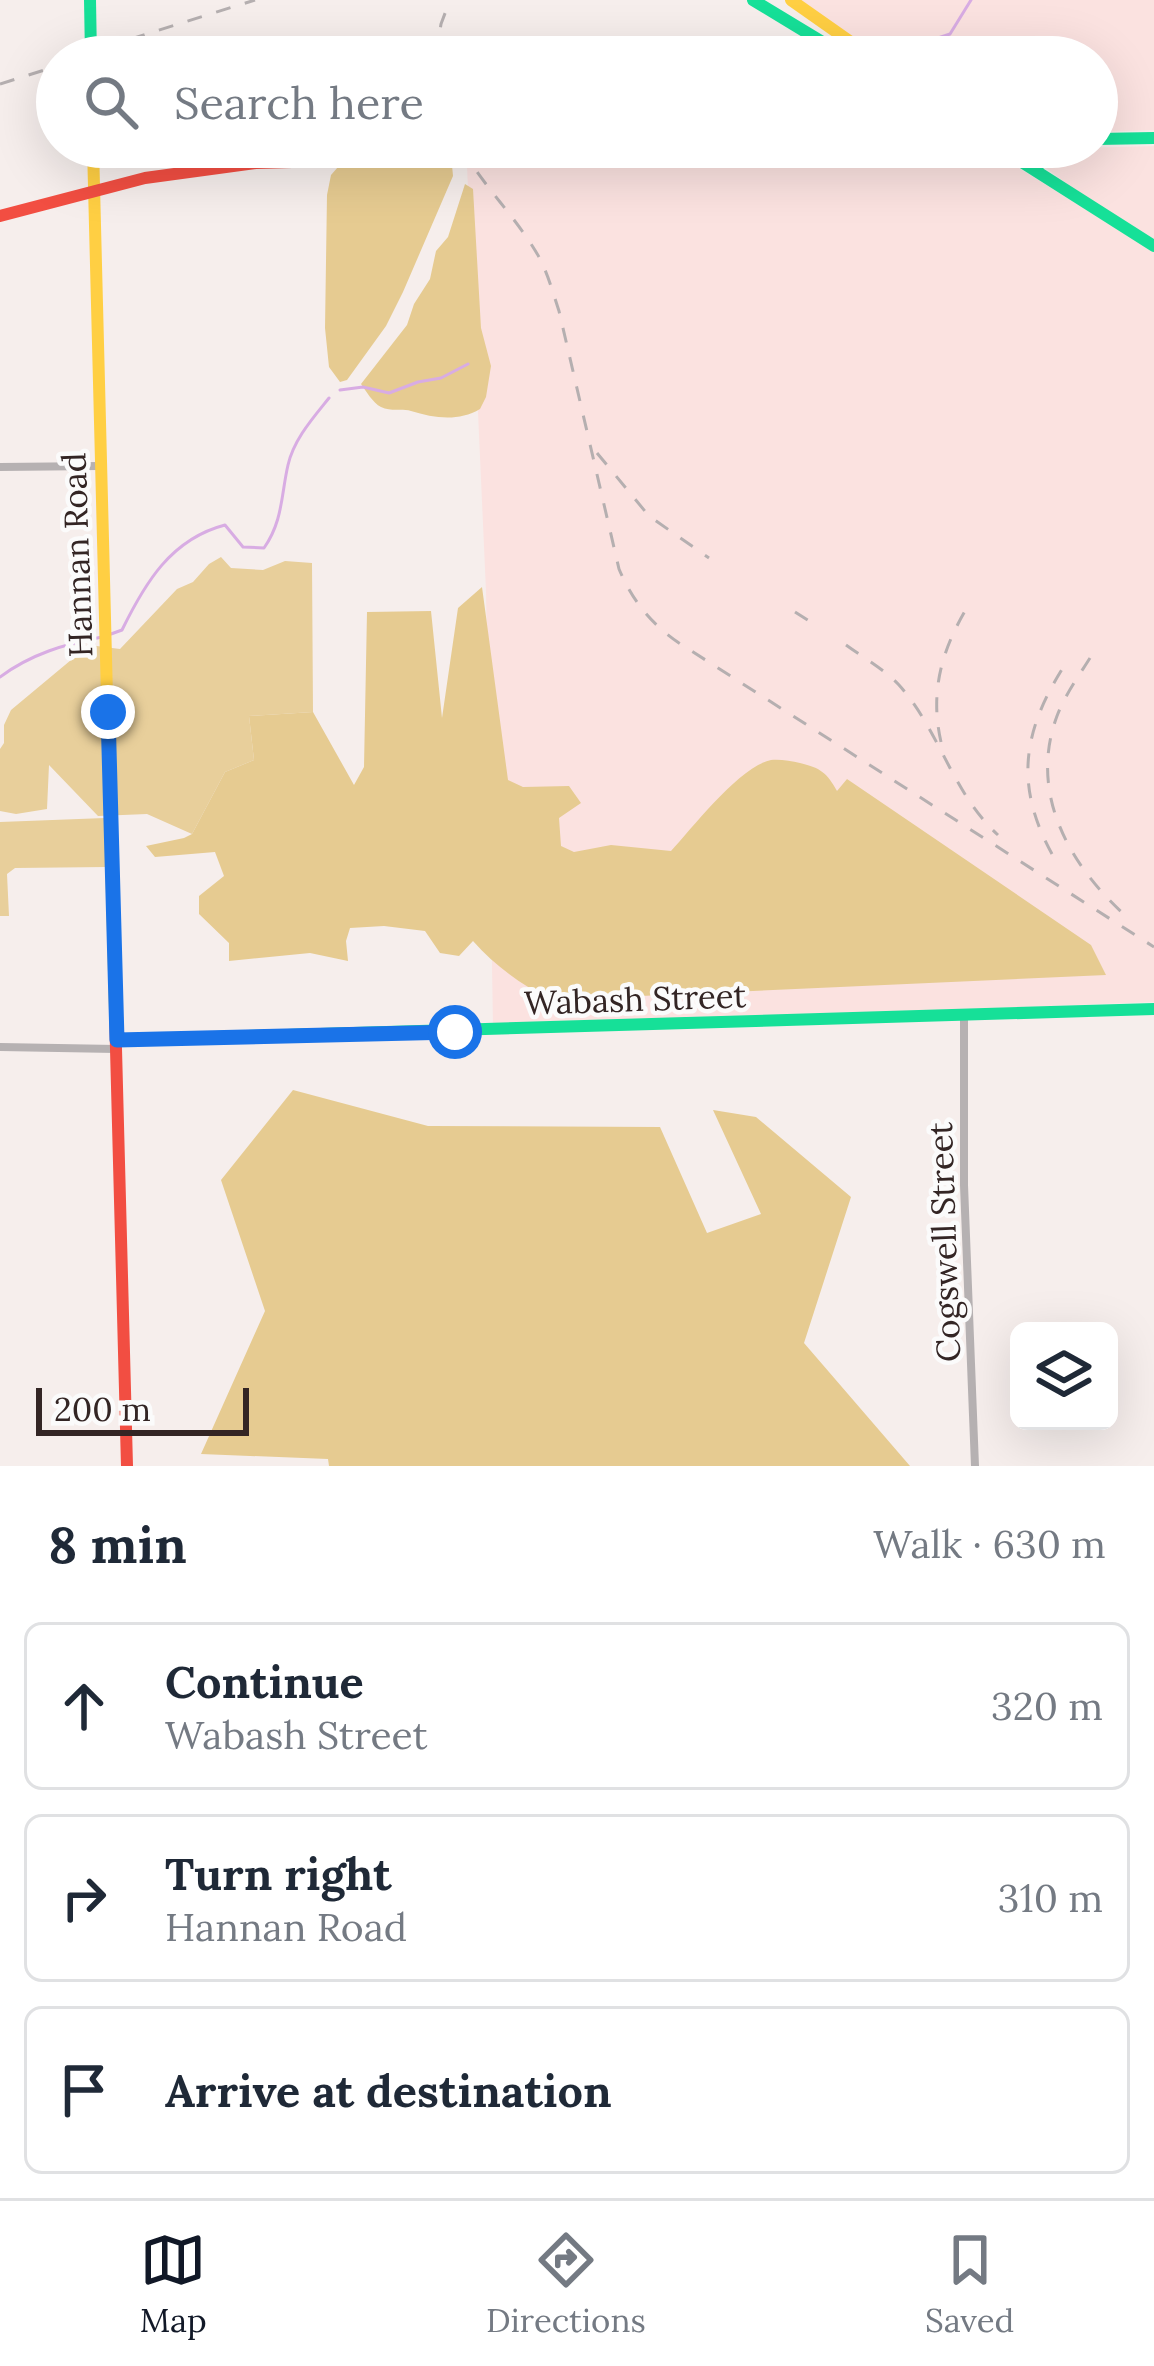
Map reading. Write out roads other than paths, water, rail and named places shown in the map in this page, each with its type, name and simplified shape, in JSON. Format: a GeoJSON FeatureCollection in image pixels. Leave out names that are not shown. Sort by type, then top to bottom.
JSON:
{"type":"FeatureCollection","features":[{"type":"Feature","properties":{"kind":"street"},"geometry":{"type":"LineString","coordinates":[[90,0],[91,36]]}},
{"type":"Feature","properties":{"kind":"street"},"geometry":{"type":"LineString","coordinates":[[753,0],[812,36]]}},
{"type":"Feature","properties":{"kind":"street"},"geometry":{"type":"LineString","coordinates":[[791,0],[842,36]]}},
{"type":"Feature","properties":{"kind":"street"},"geometry":{"type":"LineString","coordinates":[[1118,139],[1154,138]]}},
{"type":"Feature","properties":{"kind":"street","name":"Hannan Road"},"geometry":{"type":"LineString","coordinates":[[93,168],[127,1466]]}},
{"type":"Feature","properties":{"kind":"street"},"geometry":{"type":"LineString","coordinates":[[0,216],[94,190],[213,168]]}},
{"type":"Feature","properties":{"kind":"street"},"geometry":{"type":"LineString","coordinates":[[1032,168],[1154,247]]}},
{"type":"Feature","properties":{"kind":"street"},"geometry":{"type":"LineString","coordinates":[[1038,168],[1040,173]]}},
{"type":"Feature","properties":{"kind":"street"},"geometry":{"type":"LineString","coordinates":[[0,467],[101,466]]}},
{"type":"Feature","properties":{"kind":"street","name":"Wabash Street"},"geometry":{"type":"LineString","coordinates":[[0,1047],[1154,1009]]}},
{"type":"Feature","properties":{"kind":"street","name":"Cogswell Street"},"geometry":{"type":"LineString","coordinates":[[964,1016],[964,1185],[975,1466]]}},
{"type":"Feature","properties":{"kind":"waterway"},"geometry":{"type":"LineString","coordinates":[[944,36],[950,34],[971,0]]}},
{"type":"Feature","properties":{"kind":"waterway"},"geometry":{"type":"LineString","coordinates":[[340,390],[363,387],[389,393],[441,378],[468,364]]}},
{"type":"Feature","properties":{"kind":"waterway"},"geometry":{"type":"LineString","coordinates":[[111,634],[122,630],[150,580],[189,541],[225,525],[243,547],[264,548],[278,518],[295,446],[329,398]]}},
{"type":"Feature","properties":{"kind":"waterway"},"geometry":{"type":"LineString","coordinates":[[0,677],[49,651],[102,637]]}},
{"type":"Feature","properties":{"kind":"railway"},"geometry":{"type":"LineString","coordinates":[[140,36],[255,0]]}},
{"type":"Feature","properties":{"kind":"railway"},"geometry":{"type":"LineString","coordinates":[[439,36],[450,0]]}},
{"type":"Feature","properties":{"kind":"railway"},"geometry":{"type":"LineString","coordinates":[[0,84],[36,73]]}},
{"type":"Feature","properties":{"kind":"railway"},"geometry":{"type":"LineString","coordinates":[[474,168],[545,270],[559,311],[619,569],[643,610],[679,643],[1154,947]]}},
{"type":"Feature","properties":{"kind":"railway"},"geometry":{"type":"LineString","coordinates":[[597,453],[649,516],[709,558]]}},
{"type":"Feature","properties":{"kind":"railway"},"geometry":{"type":"LineString","coordinates":[[941,742],[937,704],[941,668],[971,601]]}},
{"type":"Feature","properties":{"kind":"railway"},"geometry":{"type":"LineString","coordinates":[[795,612],[820,628]]}},
{"type":"Feature","properties":{"kind":"railway"},"geometry":{"type":"LineString","coordinates":[[846,645],[899,685],[969,800],[998,835]]}},
{"type":"Feature","properties":{"kind":"railway"},"geometry":{"type":"LineString","coordinates":[[1090,658],[1057,716],[1049,745],[1051,800],[1072,852],[1127,917]]}},
{"type":"Feature","properties":{"kind":"railway"},"geometry":{"type":"LineString","coordinates":[[1052,854],[1032,803],[1029,756],[1041,710],[1066,663]]}}]}
